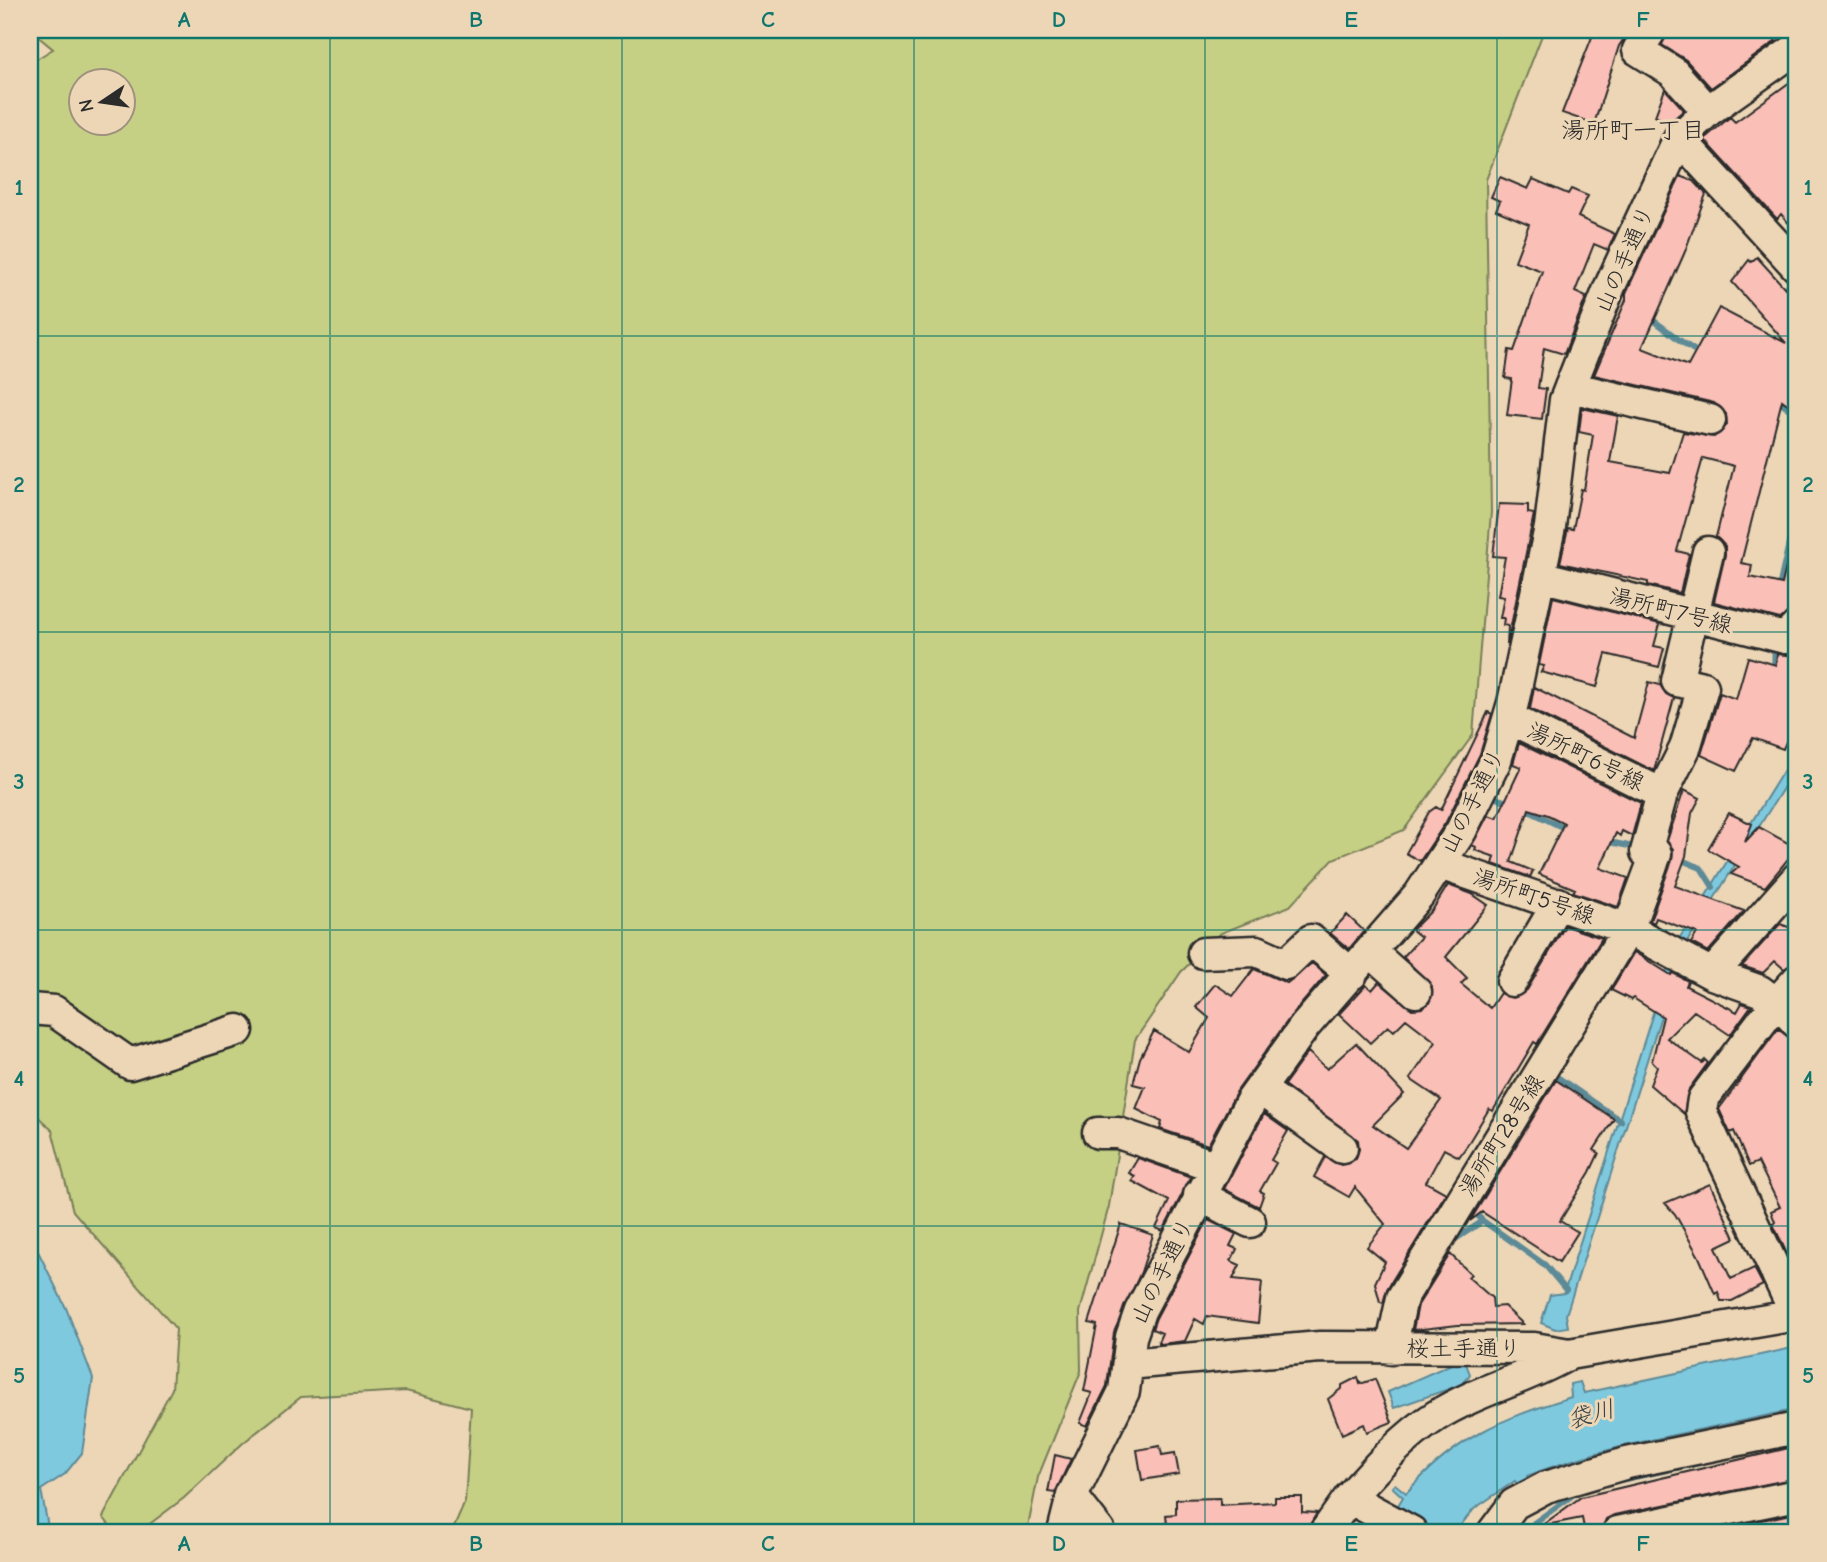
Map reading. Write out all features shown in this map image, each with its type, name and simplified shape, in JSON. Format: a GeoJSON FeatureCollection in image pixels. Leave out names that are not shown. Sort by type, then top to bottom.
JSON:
{"type":"FeatureCollection","features":[{"type":"Feature","properties":{"kind":"street"},"geometry":{"type":"LineString","coordinates":[[1651,30],[1638,50],[1673,72],[1708,111]]}},
{"type":"Feature","properties":{"kind":"street","name":"山の手通り"},"geometry":{"type":"LineString","coordinates":[[1063,1532],[1072,1496],[1124,1391],[1131,1338],[1140,1311],[1235,1125],[1278,1058],[1419,895],[1461,831],[1496,760],[1509,718],[1549,527],[1565,400],[1610,286],[1679,138],[1708,111],[1795,55]]}},
{"type":"Feature","properties":{"kind":"street"},"geometry":{"type":"LineString","coordinates":[[1679,138],[1797,267]]}},
{"type":"Feature","properties":{"kind":"street"},"geometry":{"type":"LineString","coordinates":[[1570,387],[1710,420]]}},
{"type":"Feature","properties":{"kind":"street"},"geometry":{"type":"LineString","coordinates":[[1662,793],[1685,748],[1703,687],[1677,681],[1708,552]]}},
{"type":"Feature","properties":{"kind":"street","name":"湯所町7号線"},"geometry":{"type":"LineString","coordinates":[[1539,576],[1785,638],[1797,626]]}},
{"type":"Feature","properties":{"kind":"street","name":"湯所町6号線"},"geometry":{"type":"LineString","coordinates":[[1509,718],[1662,793]]}},
{"type":"Feature","properties":{"kind":"street","name":"湯所町28号線"},"geometry":{"type":"LineString","coordinates":[[1391,1349],[1402,1298],[1628,929],[1656,854],[1646,852],[1662,793]]}},
{"type":"Feature","properties":{"kind":"street","name":"湯所町5号線"},"geometry":{"type":"LineString","coordinates":[[1442,861],[1449,867],[1628,929],[1712,974],[1760,991],[1787,1013]]}},
{"type":"Feature","properties":{"kind":"street"},"geometry":{"type":"LineString","coordinates":[[1712,974],[1797,878]]}},
{"type":"Feature","properties":{"kind":"street"},"geometry":{"type":"LineString","coordinates":[[1512,981],[1558,903]]}},
{"type":"Feature","properties":{"kind":"street"},"geometry":{"type":"LineString","coordinates":[[1203,953],[1248,950],[1286,964],[1311,940],[1416,992]]}},
{"type":"Feature","properties":{"kind":"street"},"geometry":{"type":"LineString","coordinates":[[1796,1315],[1701,1112],[1703,1099],[1787,1013],[1797,980]]}},
{"type":"Feature","properties":{"kind":"street"},"geometry":{"type":"LineString","coordinates":[[30,1009],[54,1011],[130,1065],[238,1030]]}},
{"type":"Feature","properties":{"kind":"street"},"geometry":{"type":"LineString","coordinates":[[1260,1089],[1342,1148]]}},
{"type":"Feature","properties":{"kind":"street"},"geometry":{"type":"LineString","coordinates":[[1098,1133],[1118,1133],[1214,1166]]}},
{"type":"Feature","properties":{"kind":"street"},"geometry":{"type":"LineString","coordinates":[[1199,1195],[1250,1222]]}},
{"type":"Feature","properties":{"kind":"street","name":"桜土手通り"},"geometry":{"type":"LineString","coordinates":[[1128,1364],[1320,1347],[1534,1348],[1569,1354],[1796,1315]]}},
{"type":"Feature","properties":{"kind":"street"},"geometry":{"type":"LineString","coordinates":[[1325,1532],[1360,1504],[1389,1457],[1436,1416],[1497,1387],[1539,1372],[1569,1354]]}},
{"type":"Feature","properties":{"kind":"street"},"geometry":{"type":"LineString","coordinates":[[1493,1532],[1514,1504],[1546,1487],[1627,1463],[1797,1428]]}},
{"type":"Feature","properties":{"kind":"street"},"geometry":{"type":"LineString","coordinates":[[1618,1532],[1797,1495]]}},
{"type":"Feature","properties":{"kind":"street"},"geometry":{"type":"LineString","coordinates":[[1072,1496],[1100,1532]]}},
{"type":"Feature","properties":{"kind":"street"},"geometry":{"type":"LineString","coordinates":[[1360,1504],[1412,1532]]}},
{"type":"Feature","properties":{"kind":"green space"},"geometry":{"type":"Polygon","coordinates":[[[30,30],[1544,30],[1486,180],[1491,512],[1473,735],[1404,830],[1333,859],[1290,906],[1221,933],[1181,972],[1135,1040],[1109,1206],[1080,1312],[1081,1371],[1038,1477],[1027,1532],[452,1532],[465,1502],[471,1408],[406,1391],[301,1397],[243,1443],[184,1498],[139,1532],[115,1532],[103,1517],[172,1389],[176,1329],[73,1211],[52,1130],[30,1109],[30,63],[53,49],[30,30]]]}},
{"type":"Feature","properties":{"kind":"water"},"geometry":{"type":"Polygon","coordinates":[[[1797,749],[1797,766],[1682,950],[1566,1315],[1568,1327],[1555,1329],[1541,1323],[1550,1295],[1564,1293],[1674,947],[1797,749]]]}},
{"type":"Feature","properties":{"kind":"water"},"geometry":{"type":"Polygon","coordinates":[[[30,1235],[66,1308],[93,1378],[82,1453],[65,1474],[41,1490],[49,1532],[30,1532],[30,1235]]]}},
{"type":"Feature","properties":{"kind":"water","name":"袋川"},"geometry":{"type":"Polygon","coordinates":[[[1797,1347],[1797,1409],[1627,1445],[1560,1464],[1527,1476],[1530,1485],[1520,1489],[1515,1481],[1474,1509],[1455,1532],[1382,1532],[1403,1497],[1392,1487],[1395,1484],[1406,1493],[1444,1457],[1481,1432],[1571,1397],[1570,1384],[1580,1382],[1584,1393],[1797,1347]]]}},
{"type":"Feature","properties":{"kind":"water"},"geometry":{"type":"Polygon","coordinates":[[[1456,1362],[1466,1364],[1470,1374],[1463,1384],[1394,1408],[1388,1392],[1456,1362]]]}},
{"type":"Feature","properties":{"kind":"building"},"geometry":{"type":"Polygon","coordinates":[[[1581,30],[1630,30],[1619,46],[1594,124],[1562,113],[1592,37],[1580,34],[1581,30]]]}},
{"type":"Feature","properties":{"kind":"building"},"geometry":{"type":"Polygon","coordinates":[[[1668,30],[1767,30],[1776,41],[1711,88],[1686,60],[1662,45],[1668,30]]]}},
{"type":"Feature","properties":{"kind":"building"},"geometry":{"type":"Polygon","coordinates":[[[1797,77],[1797,233],[1781,214],[1777,219],[1704,139],[1730,117],[1735,122],[1797,77]]]}},
{"type":"Feature","properties":{"kind":"building"},"geometry":{"type":"Polygon","coordinates":[[[1665,89],[1684,110],[1669,123],[1655,116],[1665,89]]]}},
{"type":"Feature","properties":{"kind":"building"},"geometry":{"type":"Polygon","coordinates":[[[1680,176],[1694,181],[1706,194],[1684,254],[1642,348],[1688,366],[1719,308],[1786,343],[1732,282],[1749,260],[1751,262],[1757,257],[1785,288],[1787,284],[1797,292],[1797,411],[1782,400],[1741,563],[1752,565],[1750,577],[1782,584],[1790,550],[1797,551],[1797,609],[1780,619],[1714,602],[1725,555],[1725,546],[1716,537],[1734,466],[1703,458],[1677,551],[1689,554],[1680,593],[1648,585],[1648,582],[1560,563],[1568,528],[1573,529],[1581,489],[1584,490],[1593,435],[1579,432],[1582,408],[1618,416],[1610,462],[1670,473],[1683,432],[1714,437],[1727,425],[1726,414],[1714,403],[1594,375],[1626,300],[1626,293],[1680,176]]]}},
{"type":"Feature","properties":{"kind":"building"},"geometry":{"type":"Polygon","coordinates":[[[1500,177],[1528,189],[1533,179],[1568,194],[1571,189],[1588,196],[1578,217],[1615,234],[1608,250],[1594,244],[1575,292],[1586,297],[1564,354],[1544,348],[1538,388],[1546,389],[1542,419],[1507,415],[1512,379],[1505,378],[1509,350],[1514,351],[1542,271],[1515,261],[1529,224],[1496,210],[1500,201],[1491,197],[1500,177]]]}},
{"type":"Feature","properties":{"kind":"building"},"geometry":{"type":"Polygon","coordinates":[[[1499,504],[1528,505],[1528,513],[1534,514],[1507,645],[1508,626],[1503,625],[1504,618],[1500,618],[1504,597],[1498,596],[1505,557],[1493,556],[1499,504]]]}},
{"type":"Feature","properties":{"kind":"building"},"geometry":{"type":"Polygon","coordinates":[[[1553,597],[1660,624],[1654,646],[1664,648],[1659,667],[1606,654],[1597,687],[1541,672],[1544,666],[1539,665],[1553,597]]]}},
{"type":"Feature","properties":{"kind":"building"},"geometry":{"type":"Polygon","coordinates":[[[1777,654],[1797,656],[1797,716],[1783,749],[1753,738],[1736,771],[1701,755],[1720,693],[1736,699],[1748,657],[1776,665],[1777,654]]]}},
{"type":"Feature","properties":{"kind":"building"},"geometry":{"type":"Polygon","coordinates":[[[1649,682],[1660,685],[1666,694],[1674,698],[1654,771],[1530,709],[1534,687],[1634,738],[1649,682]]]}},
{"type":"Feature","properties":{"kind":"building"},"geometry":{"type":"Polygon","coordinates":[[[1488,712],[1492,714],[1480,754],[1446,822],[1420,861],[1406,853],[1429,812],[1436,807],[1441,810],[1488,712]]]}},
{"type":"Feature","properties":{"kind":"building"},"geometry":{"type":"Polygon","coordinates":[[[1519,743],[1641,803],[1632,836],[1622,831],[1620,836],[1616,833],[1600,868],[1628,878],[1618,907],[1573,892],[1575,889],[1539,874],[1564,823],[1548,815],[1529,809],[1511,862],[1533,871],[1530,877],[1493,864],[1495,857],[1475,850],[1476,847],[1472,845],[1488,815],[1497,818],[1521,767],[1513,764],[1519,743]]]}},
{"type":"Feature","properties":{"kind":"building"},"geometry":{"type":"Polygon","coordinates":[[[1684,790],[1700,798],[1692,813],[1686,856],[1675,886],[1744,911],[1708,952],[1691,943],[1697,933],[1656,918],[1654,923],[1650,921],[1672,860],[1673,849],[1667,841],[1684,790]]]}},
{"type":"Feature","properties":{"kind":"building"},"geometry":{"type":"Polygon","coordinates":[[[1729,813],[1752,824],[1745,842],[1759,827],[1797,848],[1765,887],[1731,874],[1739,867],[1708,849],[1729,813]]]}},
{"type":"Feature","properties":{"kind":"building"},"geometry":{"type":"Polygon","coordinates":[[[1448,885],[1472,894],[1488,905],[1446,957],[1467,978],[1461,984],[1490,1008],[1500,993],[1513,998],[1527,990],[1565,926],[1602,938],[1537,1044],[1534,1042],[1493,1111],[1489,1109],[1459,1157],[1444,1149],[1426,1182],[1446,1193],[1387,1289],[1383,1303],[1380,1302],[1375,1283],[1385,1262],[1367,1247],[1385,1224],[1355,1187],[1349,1197],[1314,1177],[1325,1157],[1341,1165],[1356,1159],[1358,1140],[1284,1085],[1308,1052],[1327,1069],[1356,1043],[1404,1094],[1373,1125],[1406,1148],[1441,1100],[1410,1079],[1436,1042],[1406,1019],[1394,1031],[1388,1026],[1370,1043],[1339,1014],[1366,985],[1372,990],[1379,982],[1412,1009],[1422,1008],[1429,1003],[1432,986],[1403,957],[1421,937],[1412,930],[1433,909],[1448,885]]]}},
{"type":"Feature","properties":{"kind":"building"},"geometry":{"type":"Polygon","coordinates":[[[1347,915],[1364,931],[1349,949],[1330,933],[1347,915]]]}},
{"type":"Feature","properties":{"kind":"building"},"geometry":{"type":"Polygon","coordinates":[[[1780,924],[1797,930],[1797,963],[1784,969],[1775,961],[1763,973],[1742,966],[1780,924]]]}},
{"type":"Feature","properties":{"kind":"building"},"geometry":{"type":"Polygon","coordinates":[[[1634,952],[1671,975],[1673,973],[1688,981],[1686,986],[1737,1012],[1742,1003],[1751,1006],[1730,1035],[1694,1011],[1667,1038],[1702,1063],[1705,1060],[1708,1063],[1689,1089],[1684,1114],[1650,1085],[1657,1066],[1652,1061],[1663,1017],[1633,998],[1631,1000],[1611,990],[1634,952]]]}},
{"type":"Feature","properties":{"kind":"building"},"geometry":{"type":"Polygon","coordinates":[[[1312,963],[1326,975],[1291,1016],[1237,1091],[1208,1145],[1160,1129],[1162,1122],[1136,1109],[1145,1087],[1133,1084],[1140,1058],[1154,1031],[1189,1052],[1209,1018],[1196,1007],[1215,984],[1233,996],[1254,969],[1287,983],[1312,963]]]}},
{"type":"Feature","properties":{"kind":"building"},"geometry":{"type":"Polygon","coordinates":[[[1778,1029],[1791,1039],[1797,1040],[1797,1104],[1793,1106],[1797,1115],[1797,1268],[1794,1269],[1773,1224],[1775,1222],[1771,1211],[1780,1207],[1758,1162],[1749,1166],[1734,1131],[1730,1133],[1719,1109],[1778,1029]]]}},
{"type":"Feature","properties":{"kind":"building"},"geometry":{"type":"Polygon","coordinates":[[[1556,1080],[1614,1119],[1594,1150],[1599,1153],[1590,1172],[1560,1221],[1578,1232],[1559,1262],[1482,1212],[1470,1221],[1556,1080]]]}},
{"type":"Feature","properties":{"kind":"building"},"geometry":{"type":"Polygon","coordinates":[[[1264,1114],[1288,1131],[1271,1160],[1276,1163],[1260,1191],[1264,1193],[1259,1207],[1224,1189],[1264,1114]]]}},
{"type":"Feature","properties":{"kind":"building"},"geometry":{"type":"Polygon","coordinates":[[[1138,1158],[1191,1177],[1163,1231],[1156,1228],[1169,1201],[1132,1181],[1135,1176],[1129,1173],[1138,1158]]]}},
{"type":"Feature","properties":{"kind":"building"},"geometry":{"type":"Polygon","coordinates":[[[1710,1184],[1735,1238],[1716,1247],[1731,1279],[1754,1268],[1763,1285],[1732,1301],[1721,1301],[1718,1292],[1715,1294],[1699,1257],[1675,1214],[1665,1203],[1710,1184]]]}},
{"type":"Feature","properties":{"kind":"building"},"geometry":{"type":"Polygon","coordinates":[[[1208,1220],[1236,1234],[1230,1246],[1237,1249],[1231,1261],[1240,1265],[1233,1279],[1262,1282],[1258,1323],[1207,1316],[1204,1324],[1195,1319],[1185,1341],[1161,1344],[1158,1342],[1162,1333],[1152,1329],[1156,1318],[1208,1220]]]}},
{"type":"Feature","properties":{"kind":"building"},"geometry":{"type":"Polygon","coordinates":[[[1121,1224],[1153,1235],[1141,1272],[1114,1332],[1107,1386],[1087,1426],[1080,1423],[1092,1393],[1084,1391],[1097,1325],[1089,1323],[1121,1224]]]}},
{"type":"Feature","properties":{"kind":"building"},"geometry":{"type":"Polygon","coordinates":[[[1450,1254],[1471,1274],[1468,1277],[1492,1298],[1493,1307],[1504,1306],[1523,1324],[1458,1325],[1413,1330],[1418,1305],[1450,1254]]]}},
{"type":"Feature","properties":{"kind":"building"},"geometry":{"type":"Polygon","coordinates":[[[1358,1377],[1360,1384],[1375,1379],[1392,1422],[1367,1432],[1364,1424],[1342,1434],[1328,1399],[1342,1388],[1342,1385],[1358,1377]]]}},
{"type":"Feature","properties":{"kind":"building"},"geometry":{"type":"Polygon","coordinates":[[[1160,1446],[1162,1455],[1175,1453],[1179,1474],[1142,1480],[1137,1450],[1160,1446]]]}},
{"type":"Feature","properties":{"kind":"building"},"geometry":{"type":"Polygon","coordinates":[[[1797,1446],[1797,1478],[1614,1515],[1606,1519],[1601,1532],[1589,1532],[1589,1528],[1584,1528],[1582,1518],[1541,1526],[1581,1497],[1797,1446]]]}},
{"type":"Feature","properties":{"kind":"building"},"geometry":{"type":"Polygon","coordinates":[[[1055,1455],[1071,1459],[1055,1493],[1048,1492],[1055,1455]]]}},
{"type":"Feature","properties":{"kind":"building"},"geometry":{"type":"Polygon","coordinates":[[[1275,1497],[1302,1497],[1302,1512],[1317,1513],[1309,1526],[1303,1527],[1303,1532],[1168,1532],[1166,1515],[1176,1514],[1176,1499],[1220,1498],[1220,1505],[1275,1502],[1275,1497]]]}},
{"type":"Feature","properties":{"kind":"building"},"geometry":{"type":"Polygon","coordinates":[[[1797,1513],[1797,1532],[1703,1532],[1797,1513]]]}},
{"type":"Feature","properties":{"kind":"waterway"},"geometry":{"type":"LineString","coordinates":[[1648,317],[1701,354]]}},
{"type":"Feature","properties":{"kind":"waterway"},"geometry":{"type":"LineString","coordinates":[[1776,400],[1797,414]]}},
{"type":"Feature","properties":{"kind":"waterway"},"geometry":{"type":"LineString","coordinates":[[1778,592],[1797,508]]}},
{"type":"Feature","properties":{"kind":"waterway"},"geometry":{"type":"LineString","coordinates":[[1774,672],[1775,644]]}},
{"type":"Feature","properties":{"kind":"waterway"},"geometry":{"type":"LineString","coordinates":[[1489,796],[1511,803]]}},
{"type":"Feature","properties":{"kind":"waterway"},"geometry":{"type":"LineString","coordinates":[[1521,807],[1568,830]]}},
{"type":"Feature","properties":{"kind":"waterway"},"geometry":{"type":"LineString","coordinates":[[1605,841],[1638,848]]}},
{"type":"Feature","properties":{"kind":"waterway"},"geometry":{"type":"LineString","coordinates":[[1662,852],[1701,868],[1713,887]]}},
{"type":"Feature","properties":{"kind":"waterway"},"geometry":{"type":"LineString","coordinates":[[1679,975],[1695,981]]}},
{"type":"Feature","properties":{"kind":"waterway"},"geometry":{"type":"LineString","coordinates":[[1550,1072],[1621,1121]]}},
{"type":"Feature","properties":{"kind":"waterway"},"geometry":{"type":"LineString","coordinates":[[1468,1206],[1483,1221],[1545,1265],[1566,1290]]}},
{"type":"Feature","properties":{"kind":"waterway"},"geometry":{"type":"LineString","coordinates":[[1448,1244],[1483,1221]]}},
{"type":"Feature","properties":{"kind":"waterway"},"geometry":{"type":"LineString","coordinates":[[1611,1482],[1700,1463]]}},
{"type":"Feature","properties":{"kind":"waterway"},"geometry":{"type":"LineString","coordinates":[[1538,1526],[1534,1523],[1577,1492]]}},
{"type":"Feature","properties":{"kind":"district","name":"湯所町一丁目"},"geometry":{"type":"Point","coordinates":[1633,130]}}]}
